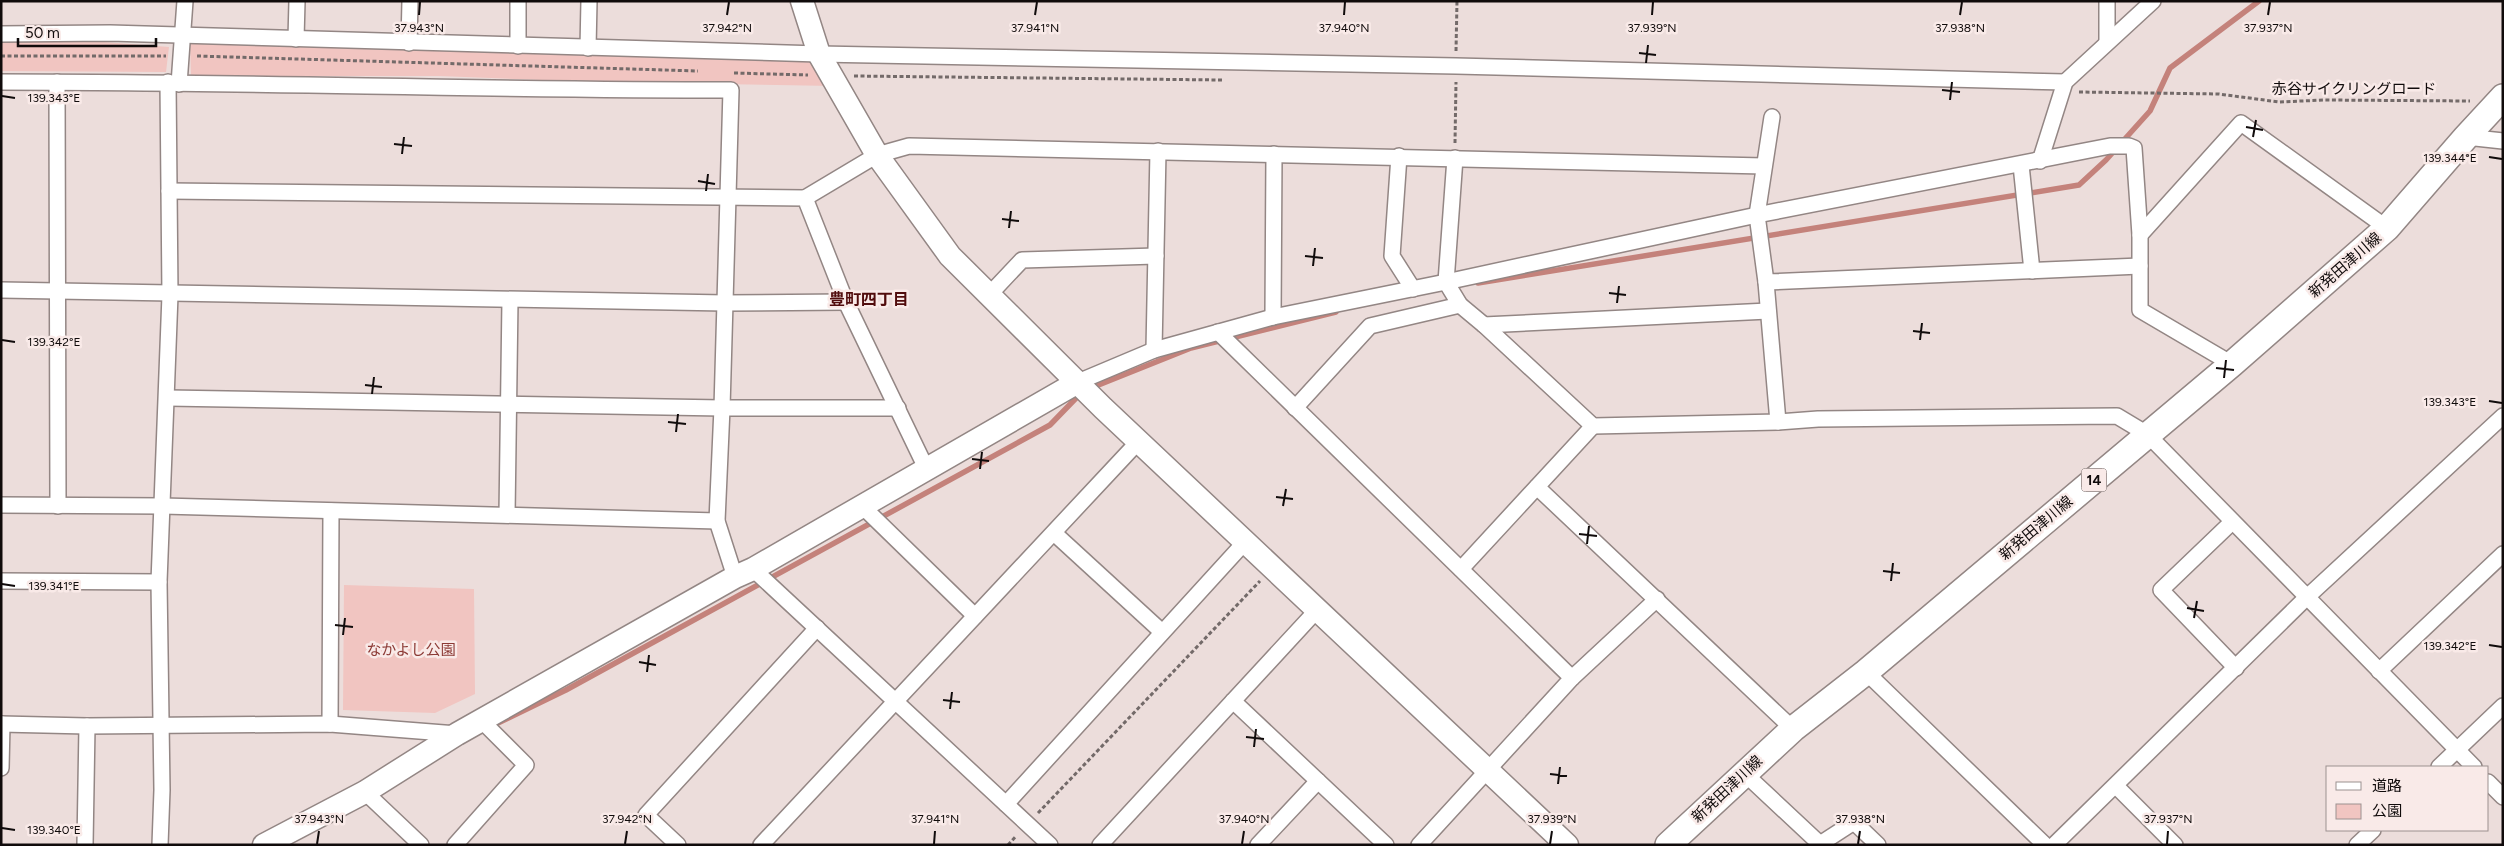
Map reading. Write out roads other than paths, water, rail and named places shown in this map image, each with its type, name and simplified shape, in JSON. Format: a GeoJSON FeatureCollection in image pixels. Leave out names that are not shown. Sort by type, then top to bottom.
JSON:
{"type":"FeatureCollection","features":[{"type":"Feature","properties":{"kind":"main road","name":"新発田津川線"},"geometry":{"type":"LineString","coordinates":[[1668,845],[1793,729],[1866,672],[2232,364],[2387,228],[2466,136],[2501,100]]}},
{"type":"Feature","properties":{"kind":"street"},"geometry":{"type":"LineString","coordinates":[[160,845],[162,790],[160,582],[168,398],[170,295],[169,191],[173,83],[183,36],[185,1]]}},
{"type":"Feature","properties":{"kind":"street"},"geometry":{"type":"LineString","coordinates":[[296,39],[297,1]]}},
{"type":"Feature","properties":{"kind":"street"},"geometry":{"type":"LineString","coordinates":[[409,42],[410,1]]}},
{"type":"Feature","properties":{"kind":"street"},"geometry":{"type":"LineString","coordinates":[[518,1],[518,46]]}},
{"type":"Feature","properties":{"kind":"street"},"geometry":{"type":"LineString","coordinates":[[588,48],[589,1]]}},
{"type":"Feature","properties":{"kind":"street"},"geometry":{"type":"LineString","coordinates":[[802,1],[819,54],[877,155],[950,256],[1138,442],[1567,845]]}},
{"type":"Feature","properties":{"kind":"street"},"geometry":{"type":"LineString","coordinates":[[2107,1],[2107,42]]}},
{"type":"Feature","properties":{"kind":"street"},"geometry":{"type":"LineString","coordinates":[[2040,161],[2065,82],[2153,1]]}},
{"type":"Feature","properties":{"kind":"street"},"geometry":{"type":"LineString","coordinates":[[1,34],[183,36],[819,54],[1456,66],[2065,82]]}},
{"type":"Feature","properties":{"kind":"street"},"geometry":{"type":"LineString","coordinates":[[1,82],[173,83],[547,90],[731,90],[717,521],[744,573],[817,628],[1050,845]]}},
{"type":"Feature","properties":{"kind":"street"},"geometry":{"type":"LineString","coordinates":[[57,82],[58,506]]}},
{"type":"Feature","properties":{"kind":"street"},"geometry":{"type":"LineString","coordinates":[[1772,117],[1757,214],[1766,282],[1778,422]]}},
{"type":"Feature","properties":{"kind":"street"},"geometry":{"type":"LineString","coordinates":[[2140,235],[2241,123],[2387,228]]}},
{"type":"Feature","properties":{"kind":"street"},"geometry":{"type":"LineString","coordinates":[[2466,136],[2503,141]]}},
{"type":"Feature","properties":{"kind":"street"},"geometry":{"type":"LineString","coordinates":[[169,191],[804,198],[877,155],[909,146],[1764,166]]}},
{"type":"Feature","properties":{"kind":"street"},"geometry":{"type":"LineString","coordinates":[[264,845],[364,792],[481,720],[744,573],[1078,382],[1154,350],[1273,317],[1446,282],[1757,214],[2021,165],[2110,146],[2129,146],[2134,148],[2140,235],[2140,310],[2232,364]]}},
{"type":"Feature","properties":{"kind":"street"},"geometry":{"type":"LineString","coordinates":[[1154,350],[1158,152]]}},
{"type":"Feature","properties":{"kind":"street"},"geometry":{"type":"LineString","coordinates":[[1273,317],[1274,154]]}},
{"type":"Feature","properties":{"kind":"street"},"geometry":{"type":"LineString","coordinates":[[1399,156],[1392,256],[1413,288]]}},
{"type":"Feature","properties":{"kind":"street"},"geometry":{"type":"LineString","coordinates":[[1455,158],[1446,282],[1460,306],[1484,325],[1594,426],[1778,422],[1818,419],[2117,416],[2147,434],[2473,766]]}},
{"type":"Feature","properties":{"kind":"street"},"geometry":{"type":"LineString","coordinates":[[2021,165],[2032,271]]}},
{"type":"Feature","properties":{"kind":"street"},"geometry":{"type":"LineString","coordinates":[[804,198],[846,302],[926,468]]}},
{"type":"Feature","properties":{"kind":"street"},"geometry":{"type":"LineString","coordinates":[[989,295],[1022,260],[1156,256]]}},
{"type":"Feature","properties":{"kind":"street"},"geometry":{"type":"LineString","coordinates":[[1766,282],[2140,266]]}},
{"type":"Feature","properties":{"kind":"street"},"geometry":{"type":"LineString","coordinates":[[1,290],[170,295],[725,304],[846,302]]}},
{"type":"Feature","properties":{"kind":"street"},"geometry":{"type":"LineString","coordinates":[[507,515],[510,300]]}},
{"type":"Feature","properties":{"kind":"street"},"geometry":{"type":"LineString","coordinates":[[1295,408],[1370,326],[1460,306]]}},
{"type":"Feature","properties":{"kind":"street"},"geometry":{"type":"LineString","coordinates":[[1484,325],[1768,311]]}},
{"type":"Feature","properties":{"kind":"street"},"geometry":{"type":"LineString","coordinates":[[1218,332],[1572,678]]}},
{"type":"Feature","properties":{"kind":"street"},"geometry":{"type":"LineString","coordinates":[[168,398],[722,408],[898,408]]}},
{"type":"Feature","properties":{"kind":"street"},"geometry":{"type":"LineString","coordinates":[[2054,845],[2306,598],[2503,416]]}},
{"type":"Feature","properties":{"kind":"street"},"geometry":{"type":"LineString","coordinates":[[1461,570],[1594,426]]}},
{"type":"Feature","properties":{"kind":"street"},"geometry":{"type":"LineString","coordinates":[[761,845],[1138,442]]}},
{"type":"Feature","properties":{"kind":"street"},"geometry":{"type":"LineString","coordinates":[[1537,487],[1793,729]]}},
{"type":"Feature","properties":{"kind":"street"},"geometry":{"type":"LineString","coordinates":[[1,505],[163,506],[717,521]]}},
{"type":"Feature","properties":{"kind":"street"},"geometry":{"type":"LineString","coordinates":[[861,505],[975,616]]}},
{"type":"Feature","properties":{"kind":"street"},"geometry":{"type":"LineString","coordinates":[[330,724],[331,511]]}},
{"type":"Feature","properties":{"kind":"street"},"geometry":{"type":"LineString","coordinates":[[2232,522],[2161,590],[2236,668]]}},
{"type":"Feature","properties":{"kind":"street"},"geometry":{"type":"LineString","coordinates":[[1054,533],[1162,632]]}},
{"type":"Feature","properties":{"kind":"street"},"geometry":{"type":"LineString","coordinates":[[1006,804],[1245,542]]}},
{"type":"Feature","properties":{"kind":"street"},"geometry":{"type":"LineString","coordinates":[[2379,670],[2503,554]]}},
{"type":"Feature","properties":{"kind":"street"},"geometry":{"type":"LineString","coordinates":[[1,581],[160,582]]}},
{"type":"Feature","properties":{"kind":"street"},"geometry":{"type":"LineString","coordinates":[[1419,845],[1572,678],[1657,599]]}},
{"type":"Feature","properties":{"kind":"street"},"geometry":{"type":"LineString","coordinates":[[1100,845],[1317,610]]}},
{"type":"Feature","properties":{"kind":"street"},"geometry":{"type":"LineString","coordinates":[[678,845],[646,815],[817,628]]}},
{"type":"Feature","properties":{"kind":"street"},"geometry":{"type":"LineString","coordinates":[[1866,672],[2044,845]]}},
{"type":"Feature","properties":{"kind":"street"},"geometry":{"type":"LineString","coordinates":[[1233,701],[1386,845]]}},
{"type":"Feature","properties":{"kind":"street"},"geometry":{"type":"LineString","coordinates":[[2440,766],[2503,706]]}},
{"type":"Feature","properties":{"kind":"street"},"geometry":{"type":"LineString","coordinates":[[455,845],[526,764],[481,720]]}},
{"type":"Feature","properties":{"kind":"street"},"geometry":{"type":"LineString","coordinates":[[1,768],[2,724],[160,726],[330,724],[457,734]]}},
{"type":"Feature","properties":{"kind":"street"},"geometry":{"type":"LineString","coordinates":[[85,845],[87,726]]}},
{"type":"Feature","properties":{"kind":"street"},"geometry":{"type":"LineString","coordinates":[[1744,773],[1820,844],[1854,822],[1878,845]]}},
{"type":"Feature","properties":{"kind":"street"},"geometry":{"type":"LineString","coordinates":[[1258,845],[1318,781]]}},
{"type":"Feature","properties":{"kind":"street"},"geometry":{"type":"LineString","coordinates":[[2489,783],[2503,797]]}},
{"type":"Feature","properties":{"kind":"street"},"geometry":{"type":"LineString","coordinates":[[2116,786],[2175,845]]}},
{"type":"Feature","properties":{"kind":"street"},"geometry":{"type":"LineString","coordinates":[[364,792],[420,845]]}},
{"type":"Feature","properties":{"kind":"street"},"geometry":{"type":"LineString","coordinates":[[2357,845],[2372,831]]}},
{"type":"Feature","properties":{"kind":"waterway"},"geometry":{"type":"LineString","coordinates":[[1478,283],[2079,185],[2106,160],[2150,111],[2170,68],[2259,1]]}},
{"type":"Feature","properties":{"kind":"waterway"},"geometry":{"type":"LineString","coordinates":[[1091,388],[1191,348],[1336,312]]}},
{"type":"Feature","properties":{"kind":"waterway"},"geometry":{"type":"LineString","coordinates":[[498,723],[566,690],[1050,425],[1080,394]]}},
{"type":"Feature","properties":{"kind":"district","name":"豊町四丁目"},"geometry":{"type":"Point","coordinates":[869,299]}},
{"type":"Feature","properties":{"kind":"park label","name":"なかよし公園"},"geometry":{"type":"Point","coordinates":[411,650]}}]}
